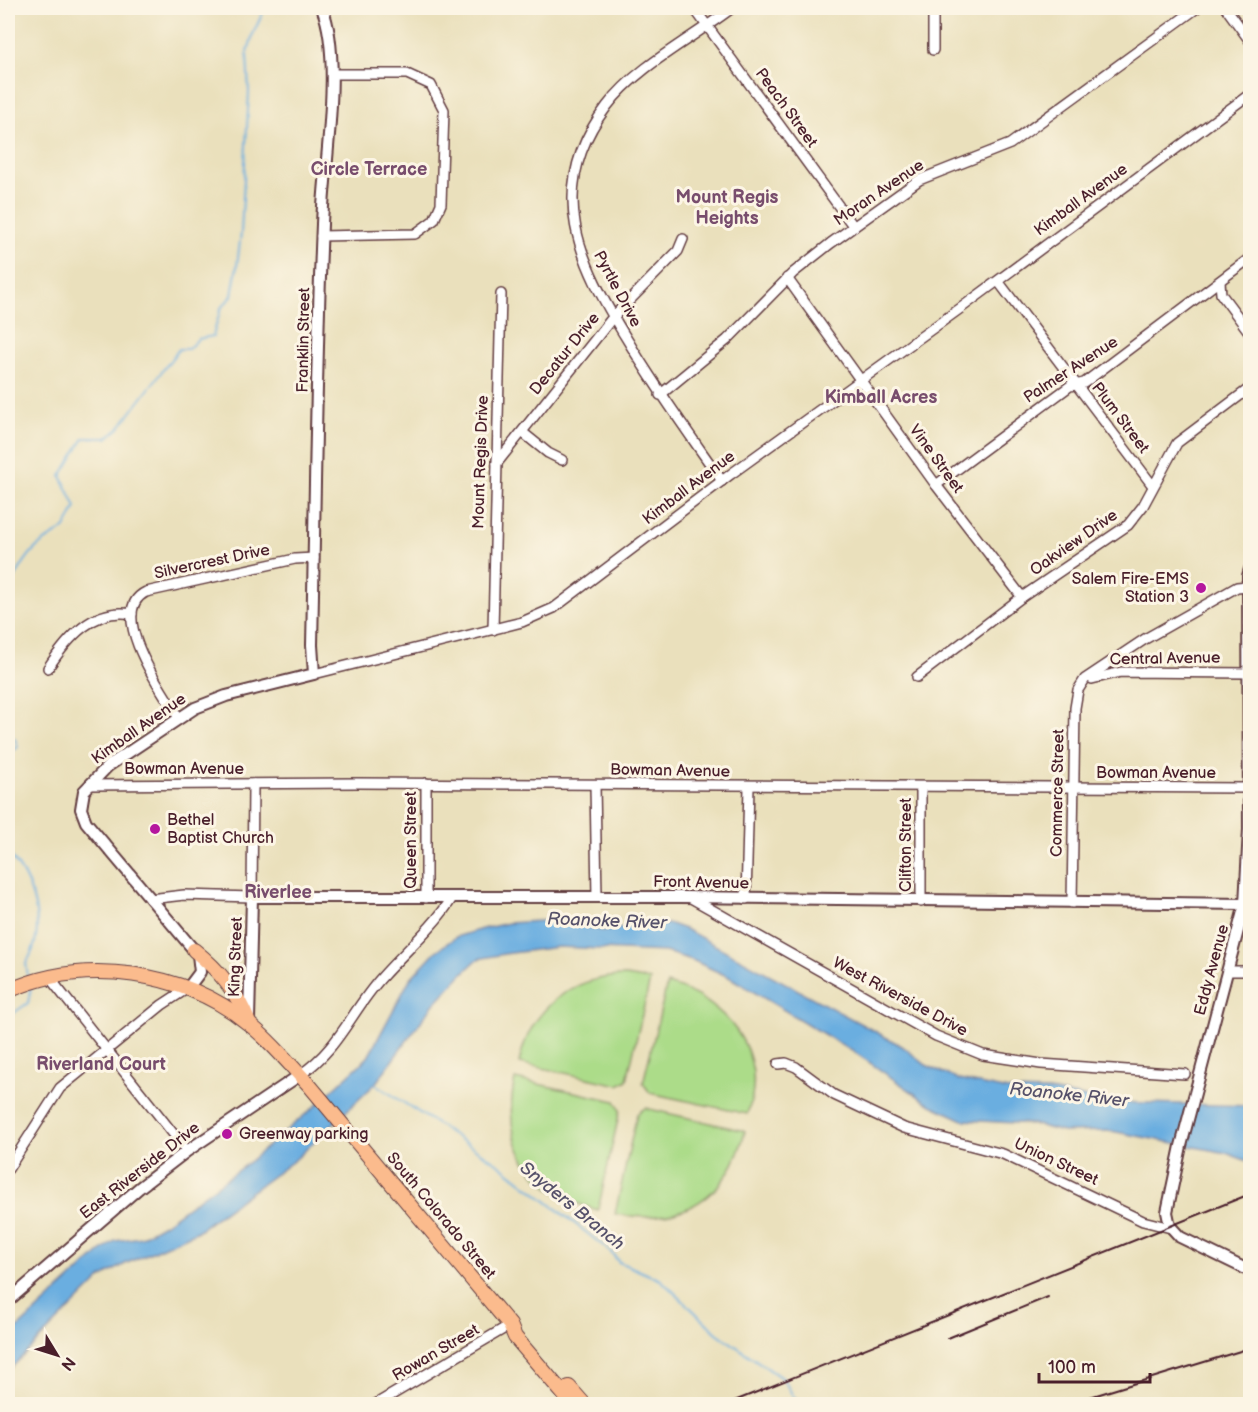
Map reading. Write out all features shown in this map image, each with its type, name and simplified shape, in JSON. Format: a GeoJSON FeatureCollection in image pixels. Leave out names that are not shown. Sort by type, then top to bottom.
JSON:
{"type":"FeatureCollection","features":[{"type":"Feature","properties":{"kind":"main road"},"geometry":{"type":"LineString","coordinates":[[194,950],[214,966],[228,983],[239,999],[249,1023]]}},
{"type":"Feature","properties":{"kind":"main road"},"geometry":{"type":"LineString","coordinates":[[8,991],[36,980],[78,973],[143,976],[188,988],[215,1001],[249,1023]]}},
{"type":"Feature","properties":{"kind":"main road","name":"South Colorado Street"},"geometry":{"type":"LineString","coordinates":[[249,1023],[310,1086],[510,1325],[515,1337],[572,1404]]}},
{"type":"Feature","properties":{"kind":"main road","name":"South Colorado Street"},"geometry":{"type":"LineString","coordinates":[[510,1325],[522,1331],[584,1404]]}},
{"type":"Feature","properties":{"kind":"street","name":"Franklin Street"},"geometry":{"type":"LineString","coordinates":[[315,674],[312,645],[321,236],[332,74],[329,31],[322,8]]}},
{"type":"Feature","properties":{"kind":"street","name":"Peach Street"},"geometry":{"type":"LineString","coordinates":[[694,8],[854,227]]}},
{"type":"Feature","properties":{"kind":"street","name":"Pyrtle Drive"},"geometry":{"type":"LineString","coordinates":[[722,482],[660,395],[590,275],[576,237],[574,185],[584,146],[594,125],[617,94],[732,8]]}},
{"type":"Feature","properties":{"kind":"street"},"geometry":{"type":"LineString","coordinates":[[933,8],[933,50]]}},
{"type":"Feature","properties":{"kind":"street","name":"Moran Avenue"},"geometry":{"type":"LineString","coordinates":[[660,395],[727,340],[787,278],[854,227],[925,178],[1010,144],[1197,8]]}},
{"type":"Feature","properties":{"kind":"street"},"geometry":{"type":"LineString","coordinates":[[1226,8],[1251,41]]}},
{"type":"Feature","properties":{"kind":"street"},"geometry":{"type":"LineString","coordinates":[[321,236],[415,234],[429,226],[441,204],[444,110],[431,85],[407,74],[332,74]]}},
{"type":"Feature","properties":{"kind":"street","name":"Kimball Avenue"},"geometry":{"type":"LineString","coordinates":[[89,785],[108,766],[179,718],[217,699],[493,630],[540,615],[566,600],[722,482],[1251,94]]}},
{"type":"Feature","properties":{"kind":"street","name":"Decatur Drive"},"geometry":{"type":"LineString","coordinates":[[497,463],[613,318],[678,251],[683,239]]}},
{"type":"Feature","properties":{"kind":"street","name":"Palmer Avenue"},"geometry":{"type":"LineString","coordinates":[[936,485],[1070,386],[1084,383],[1251,258]]}},
{"type":"Feature","properties":{"kind":"street","name":"Vine Street"},"geometry":{"type":"LineString","coordinates":[[787,278],[859,381],[1022,597]]}},
{"type":"Feature","properties":{"kind":"street","name":"Plum Street"},"geometry":{"type":"LineString","coordinates":[[998,281],[1153,486]]}},
{"type":"Feature","properties":{"kind":"street"},"geometry":{"type":"LineString","coordinates":[[1220,282],[1221,294],[1251,333]]}},
{"type":"Feature","properties":{"kind":"street","name":"Mount Regis Drive"},"geometry":{"type":"LineString","coordinates":[[493,630],[501,294]]}},
{"type":"Feature","properties":{"kind":"street","name":"Oakview Drive"},"geometry":{"type":"LineString","coordinates":[[917,677],[1022,597],[1124,528],[1140,511],[1177,443],[1251,388]]}},
{"type":"Feature","properties":{"kind":"street"},"geometry":{"type":"LineString","coordinates":[[522,432],[548,453],[562,459]]}},
{"type":"Feature","properties":{"kind":"street","name":"Silvercrest Drive"},"geometry":{"type":"LineString","coordinates":[[132,614],[135,601],[146,592],[221,573],[253,570],[295,559],[314,558]]}},
{"type":"Feature","properties":{"kind":"street","name":"Eddy Avenue"},"geometry":{"type":"LineString","coordinates":[[1171,1228],[1167,1212],[1181,1146],[1248,904],[1250,673],[1248,586],[1250,567]]}},
{"type":"Feature","properties":{"kind":"street"},"geometry":{"type":"LineString","coordinates":[[1081,684],[1152,635],[1237,587],[1248,586]]}},
{"type":"Feature","properties":{"kind":"street"},"geometry":{"type":"LineString","coordinates":[[48,668],[68,640],[90,622],[114,612],[132,614],[144,659],[179,718]]}},
{"type":"Feature","properties":{"kind":"street","name":"Central Avenue"},"geometry":{"type":"LineString","coordinates":[[1081,684],[1121,672],[1250,673]]}},
{"type":"Feature","properties":{"kind":"street","name":"Commerce Street"},"geometry":{"type":"LineString","coordinates":[[1072,903],[1075,708],[1076,694],[1081,684]]}},
{"type":"Feature","properties":{"kind":"street","name":"Bowman Avenue"},"geometry":{"type":"LineString","coordinates":[[89,785],[426,783],[749,787],[1250,788]]}},
{"type":"Feature","properties":{"kind":"street","name":"Queen Street"},"geometry":{"type":"LineString","coordinates":[[426,783],[426,898]]}},
{"type":"Feature","properties":{"kind":"street","name":"King Street"},"geometry":{"type":"LineString","coordinates":[[249,1023],[253,784]]}},
{"type":"Feature","properties":{"kind":"street"},"geometry":{"type":"LineString","coordinates":[[8,1169],[60,1088],[162,1005],[188,988],[200,972],[200,960],[194,950],[86,822],[81,802],[89,785]]}},
{"type":"Feature","properties":{"kind":"street"},"geometry":{"type":"LineString","coordinates":[[595,785],[597,897]]}},
{"type":"Feature","properties":{"kind":"street"},"geometry":{"type":"LineString","coordinates":[[746,899],[749,787]]}},
{"type":"Feature","properties":{"kind":"street","name":"Clifton Street"},"geometry":{"type":"LineString","coordinates":[[921,788],[921,902]]}},
{"type":"Feature","properties":{"kind":"street","name":"Front Avenue"},"geometry":{"type":"LineString","coordinates":[[150,899],[184,895],[1248,904]]}},
{"type":"Feature","properties":{"kind":"street"},"geometry":{"type":"LineString","coordinates":[[300,1075],[324,1057],[370,991],[433,925],[453,897]]}},
{"type":"Feature","properties":{"kind":"street","name":"West Riverside Drive"},"geometry":{"type":"LineString","coordinates":[[692,898],[936,1036],[974,1052],[997,1058],[1041,1064],[1185,1074]]}},
{"type":"Feature","properties":{"kind":"street"},"geometry":{"type":"LineString","coordinates":[[1228,971],[1251,971]]}},
{"type":"Feature","properties":{"kind":"street"},"geometry":{"type":"LineString","coordinates":[[36,980],[105,1050],[188,1151]]}},
{"type":"Feature","properties":{"kind":"street","name":"Union Street"},"geometry":{"type":"LineString","coordinates":[[778,1065],[786,1064],[796,1067],[834,1095],[904,1128],[1004,1154],[1143,1221],[1171,1228],[1180,1238],[1251,1272]]}},
{"type":"Feature","properties":{"kind":"street","name":"East Riverside Drive"},"geometry":{"type":"LineString","coordinates":[[8,1301],[130,1196],[188,1151],[300,1075]]}},
{"type":"Feature","properties":{"kind":"street","name":"Rowan Street"},"geometry":{"type":"LineString","coordinates":[[376,1404],[510,1325]]}},
{"type":"Feature","properties":{"kind":"green space"},"geometry":{"type":"Polygon","coordinates":[[[626,976],[650,980],[627,1080],[619,1085],[519,1063],[524,1044],[533,1027],[556,999],[588,982],[626,976]]]}},
{"type":"Feature","properties":{"kind":"green space"},"geometry":{"type":"Polygon","coordinates":[[[667,984],[688,991],[707,1002],[724,1015],[737,1032],[747,1050],[753,1070],[753,1092],[747,1114],[650,1093],[643,1083],[667,984]]]}},
{"type":"Feature","properties":{"kind":"green space"},"geometry":{"type":"Polygon","coordinates":[[[515,1079],[615,1101],[620,1110],[598,1210],[556,1192],[539,1179],[527,1163],[512,1125],[515,1079]]]}},
{"type":"Feature","properties":{"kind":"green space"},"geometry":{"type":"Polygon","coordinates":[[[645,1108],[745,1131],[738,1154],[727,1174],[714,1190],[699,1202],[681,1211],[661,1216],[639,1217],[615,1214],[637,1114],[645,1108]]]}},
{"type":"Feature","properties":{"kind":"water","name":"Roanoke River"},"geometry":{"type":"Polygon","coordinates":[[[554,920],[605,931],[636,925],[671,924],[685,929],[902,1046],[926,1065],[959,1080],[1008,1090],[1049,1091],[1113,1102],[1250,1106],[1250,1162],[1226,1153],[1111,1131],[1063,1132],[1032,1124],[963,1120],[931,1105],[857,1054],[729,977],[692,960],[665,952],[558,947],[504,954],[478,959],[462,974],[433,1005],[375,1084],[296,1159],[196,1232],[125,1264],[101,1278],[8,1371],[8,1337],[99,1253],[115,1241],[141,1237],[164,1224],[249,1162],[368,1057],[410,979],[435,952],[456,937],[482,929],[508,923],[554,920]]]}},
{"type":"Feature","properties":{"kind":"waterway"},"geometry":{"type":"LineString","coordinates":[[8,593],[26,559],[42,543],[63,530],[72,516],[76,507],[61,476],[84,438],[107,438],[119,428],[179,349],[188,349],[198,339],[213,336],[221,308],[232,296],[241,233],[249,92],[247,55],[253,34],[265,8]]}},
{"type":"Feature","properties":{"kind":"waterway"},"geometry":{"type":"LineString","coordinates":[[8,735],[15,739],[18,747],[8,755]]}},
{"type":"Feature","properties":{"kind":"waterway"},"geometry":{"type":"LineString","coordinates":[[8,853],[25,878],[35,906],[36,936],[33,950],[26,963],[28,978]]}},
{"type":"Feature","properties":{"kind":"waterway"},"geometry":{"type":"LineString","coordinates":[[8,1017],[28,1003],[31,987]]}},
{"type":"Feature","properties":{"kind":"waterway","name":"Snyders Branch"},"geometry":{"type":"LineString","coordinates":[[375,1084],[500,1165],[610,1251],[619,1262],[661,1280],[717,1333],[783,1379],[795,1399],[811,1404]]}},
{"type":"Feature","properties":{"kind":"railway"},"geometry":{"type":"LineString","coordinates":[[727,1404],[1250,1194]]}},
{"type":"Feature","properties":{"kind":"railway"},"geometry":{"type":"LineString","coordinates":[[948,1338],[1048,1297]]}},
{"type":"Feature","properties":{"kind":"railway"},"geometry":{"type":"LineString","coordinates":[[1067,1404],[1250,1348]]}},
{"type":"Feature","properties":{"kind":"place","name":"Salem Fire-EMS Station 3"},"geometry":{"type":"Point","coordinates":[1201,588]}},
{"type":"Feature","properties":{"kind":"place","name":"Bethel Baptist Church"},"geometry":{"type":"Point","coordinates":[155,829]}},
{"type":"Feature","properties":{"kind":"place","name":"Greenway parking"},"geometry":{"type":"Point","coordinates":[227,1134]}},
{"type":"Feature","properties":{"kind":"district","name":"Circle Terrace"},"geometry":{"type":"Point","coordinates":[369,169]}},
{"type":"Feature","properties":{"kind":"district","name":"Mount Regis Heights"},"geometry":{"type":"Point","coordinates":[727,207]}},
{"type":"Feature","properties":{"kind":"district","name":"Kimball Acres"},"geometry":{"type":"Point","coordinates":[881,397]}},
{"type":"Feature","properties":{"kind":"district","name":"Riverlee"},"geometry":{"type":"Point","coordinates":[278,892]}},
{"type":"Feature","properties":{"kind":"district","name":"Riverland Court"},"geometry":{"type":"Point","coordinates":[101,1064]}}]}
